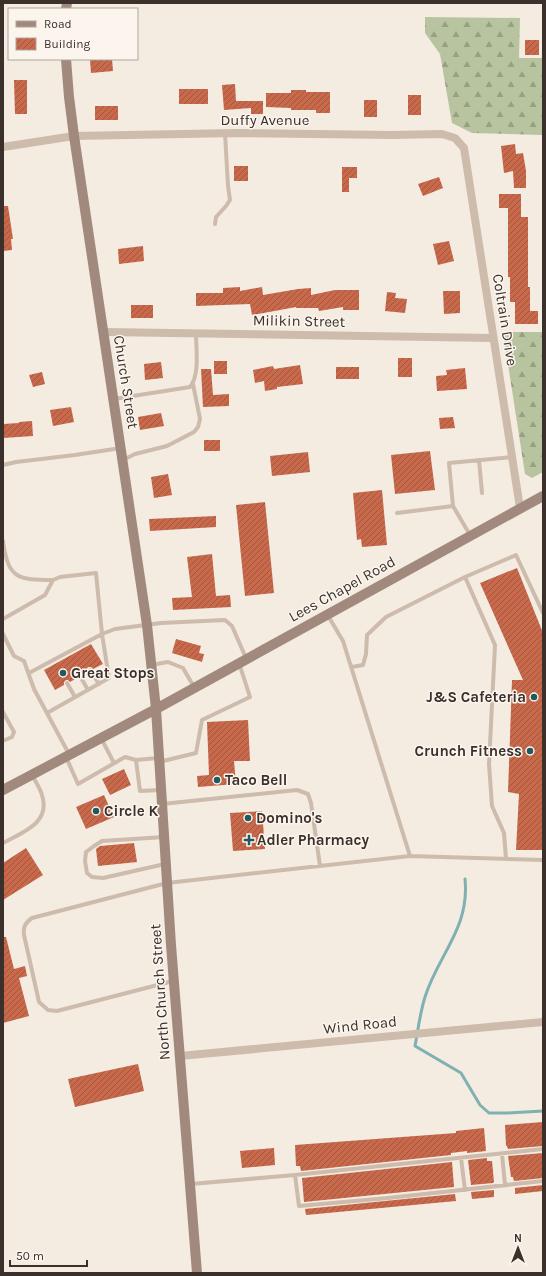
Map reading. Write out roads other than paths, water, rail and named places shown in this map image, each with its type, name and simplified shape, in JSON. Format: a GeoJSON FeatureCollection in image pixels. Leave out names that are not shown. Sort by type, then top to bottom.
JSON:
{"type":"FeatureCollection","features":[{"type":"Feature","properties":{"kind":"main road","name":"Church Street"},"geometry":{"type":"LineString","coordinates":[[66,60],[74,136],[147,625],[156,709]]}},
{"type":"Feature","properties":{"kind":"main road","name":"Lees Chapel Road"},"geometry":{"type":"LineString","coordinates":[[3,790],[156,709],[543,496]]}},
{"type":"Feature","properties":{"kind":"main road","name":"North Church Street"},"geometry":{"type":"LineString","coordinates":[[156,709],[174,981],[197,1273]]}},
{"type":"Feature","properties":{"kind":"street","name":"Duffy Avenue"},"geometry":{"type":"LineString","coordinates":[[3,147],[74,136],[225,133],[392,135],[442,134],[455,138]]}},
{"type":"Feature","properties":{"kind":"street","name":"Coltrain Drive"},"geometry":{"type":"LineString","coordinates":[[455,138],[464,148],[520,508]]}},
{"type":"Feature","properties":{"kind":"street","name":"Milikin Street"},"geometry":{"type":"LineString","coordinates":[[104,332],[493,338]]}},
{"type":"Feature","properties":{"kind":"street","name":"Wind Road"},"geometry":{"type":"LineString","coordinates":[[180,1056],[543,1022]]}},
{"type":"Feature","properties":{"kind":"lane"},"geometry":{"type":"LineString","coordinates":[[215,224],[216,217],[230,200],[225,133]]}},
{"type":"Feature","properties":{"kind":"lane"},"geometry":{"type":"LineString","coordinates":[[123,460],[135,454],[167,446],[194,432],[198,427],[200,419],[193,384],[197,363],[196,333]]}},
{"type":"Feature","properties":{"kind":"lane"},"geometry":{"type":"LineString","coordinates":[[114,399],[186,389],[193,384]]}},
{"type":"Feature","properties":{"kind":"lane"},"geometry":{"type":"LineString","coordinates":[[3,465],[121,448]]}},
{"type":"Feature","properties":{"kind":"lane"},"geometry":{"type":"LineString","coordinates":[[470,536],[453,506],[448,463],[512,457]]}},
{"type":"Feature","properties":{"kind":"lane"},"geometry":{"type":"LineString","coordinates":[[479,460],[482,493]]}},
{"type":"Feature","properties":{"kind":"lane"},"geometry":{"type":"LineString","coordinates":[[397,513],[453,506]]}},
{"type":"Feature","properties":{"kind":"lane"},"geometry":{"type":"LineString","coordinates":[[3,542],[5,558],[10,570],[23,578],[53,580],[60,577],[96,573],[102,634],[109,678],[47,713]]}},
{"type":"Feature","properties":{"kind":"lane"},"geometry":{"type":"LineString","coordinates":[[352,667],[363,665],[366,654],[367,635],[386,617],[465,577],[516,555],[543,612]]}},
{"type":"Feature","properties":{"kind":"lane"},"geometry":{"type":"LineString","coordinates":[[465,577],[495,644],[489,764],[492,806],[504,833],[506,859]]}},
{"type":"Feature","properties":{"kind":"lane"},"geometry":{"type":"LineString","coordinates":[[3,618],[45,595],[53,580]]}},
{"type":"Feature","properties":{"kind":"lane"},"geometry":{"type":"LineString","coordinates":[[327,614],[343,641],[352,667],[410,856]]}},
{"type":"Feature","properties":{"kind":"lane"},"geometry":{"type":"LineString","coordinates":[[3,634],[14,656],[24,662],[34,689],[68,756],[78,784],[125,757],[136,760],[159,760],[196,753],[202,720],[250,697],[232,626],[225,620],[161,623],[115,629],[102,634],[55,662],[29,673]]}},
{"type":"Feature","properties":{"kind":"lane"},"geometry":{"type":"LineString","coordinates":[[151,665],[168,662],[183,668],[194,687]]}},
{"type":"Feature","properties":{"kind":"lane"},"geometry":{"type":"LineString","coordinates":[[90,670],[99,684]]}},
{"type":"Feature","properties":{"kind":"lane"},"geometry":{"type":"LineString","coordinates":[[80,676],[88,690]]}},
{"type":"Feature","properties":{"kind":"lane"},"geometry":{"type":"LineString","coordinates":[[67,683],[75,697]]}},
{"type":"Feature","properties":{"kind":"lane"},"geometry":{"type":"LineString","coordinates":[[3,712],[14,732],[12,737],[3,741]]}},
{"type":"Feature","properties":{"kind":"lane"},"geometry":{"type":"LineString","coordinates":[[101,738],[114,763]]}},
{"type":"Feature","properties":{"kind":"lane"},"geometry":{"type":"LineString","coordinates":[[136,760],[140,791],[161,790]]}},
{"type":"Feature","properties":{"kind":"lane"},"geometry":{"type":"LineString","coordinates":[[3,843],[33,826],[40,820],[44,808],[42,794],[32,775]]}},
{"type":"Feature","properties":{"kind":"lane"},"geometry":{"type":"LineString","coordinates":[[162,804],[297,790],[308,794],[311,803],[320,866]]}},
{"type":"Feature","properties":{"kind":"lane"},"geometry":{"type":"LineString","coordinates":[[164,837],[102,842],[86,852],[85,862],[87,873],[92,877],[103,878],[166,864]]}},
{"type":"Feature","properties":{"kind":"lane"},"geometry":{"type":"LineString","coordinates":[[174,981],[57,1011],[48,1010],[39,1002],[24,929],[26,923],[32,918],[167,883],[410,856],[543,860]]}},
{"type":"Feature","properties":{"kind":"lane"},"geometry":{"type":"LineString","coordinates":[[190,1184],[295,1175],[543,1149]]}},
{"type":"Feature","properties":{"kind":"lane"},"geometry":{"type":"LineString","coordinates":[[502,1154],[505,1185]]}},
{"type":"Feature","properties":{"kind":"lane"},"geometry":{"type":"LineString","coordinates":[[461,1158],[465,1190]]}},
{"type":"Feature","properties":{"kind":"lane"},"geometry":{"type":"LineString","coordinates":[[295,1175],[299,1206],[543,1181]]}},
{"type":"Feature","properties":{"kind":"waterway"},"geometry":{"type":"LineString","coordinates":[[465,879],[463,912],[452,941],[437,968],[425,997],[420,1015],[415,1046],[461,1073],[480,1105],[489,1113],[543,1111]]}},
{"type":"Feature","properties":{"kind":"place","name":"Great Stops"},"geometry":{"type":"Point","coordinates":[63,673]}},
{"type":"Feature","properties":{"kind":"place","name":"J&S Cafeteria"},"geometry":{"type":"Point","coordinates":[534,697]}},
{"type":"Feature","properties":{"kind":"place","name":"Crunch Fitness"},"geometry":{"type":"Point","coordinates":[530,751]}},
{"type":"Feature","properties":{"kind":"place","name":"Taco Bell"},"geometry":{"type":"Point","coordinates":[217,780]}},
{"type":"Feature","properties":{"kind":"place","name":"Circle K"},"geometry":{"type":"Point","coordinates":[96,811]}},
{"type":"Feature","properties":{"kind":"place","name":"Domino's"},"geometry":{"type":"Point","coordinates":[248,818]}},
{"type":"Feature","properties":{"kind":"place","name":"Adler Pharmacy"},"geometry":{"type":"Point","coordinates":[249,840]}}]}
